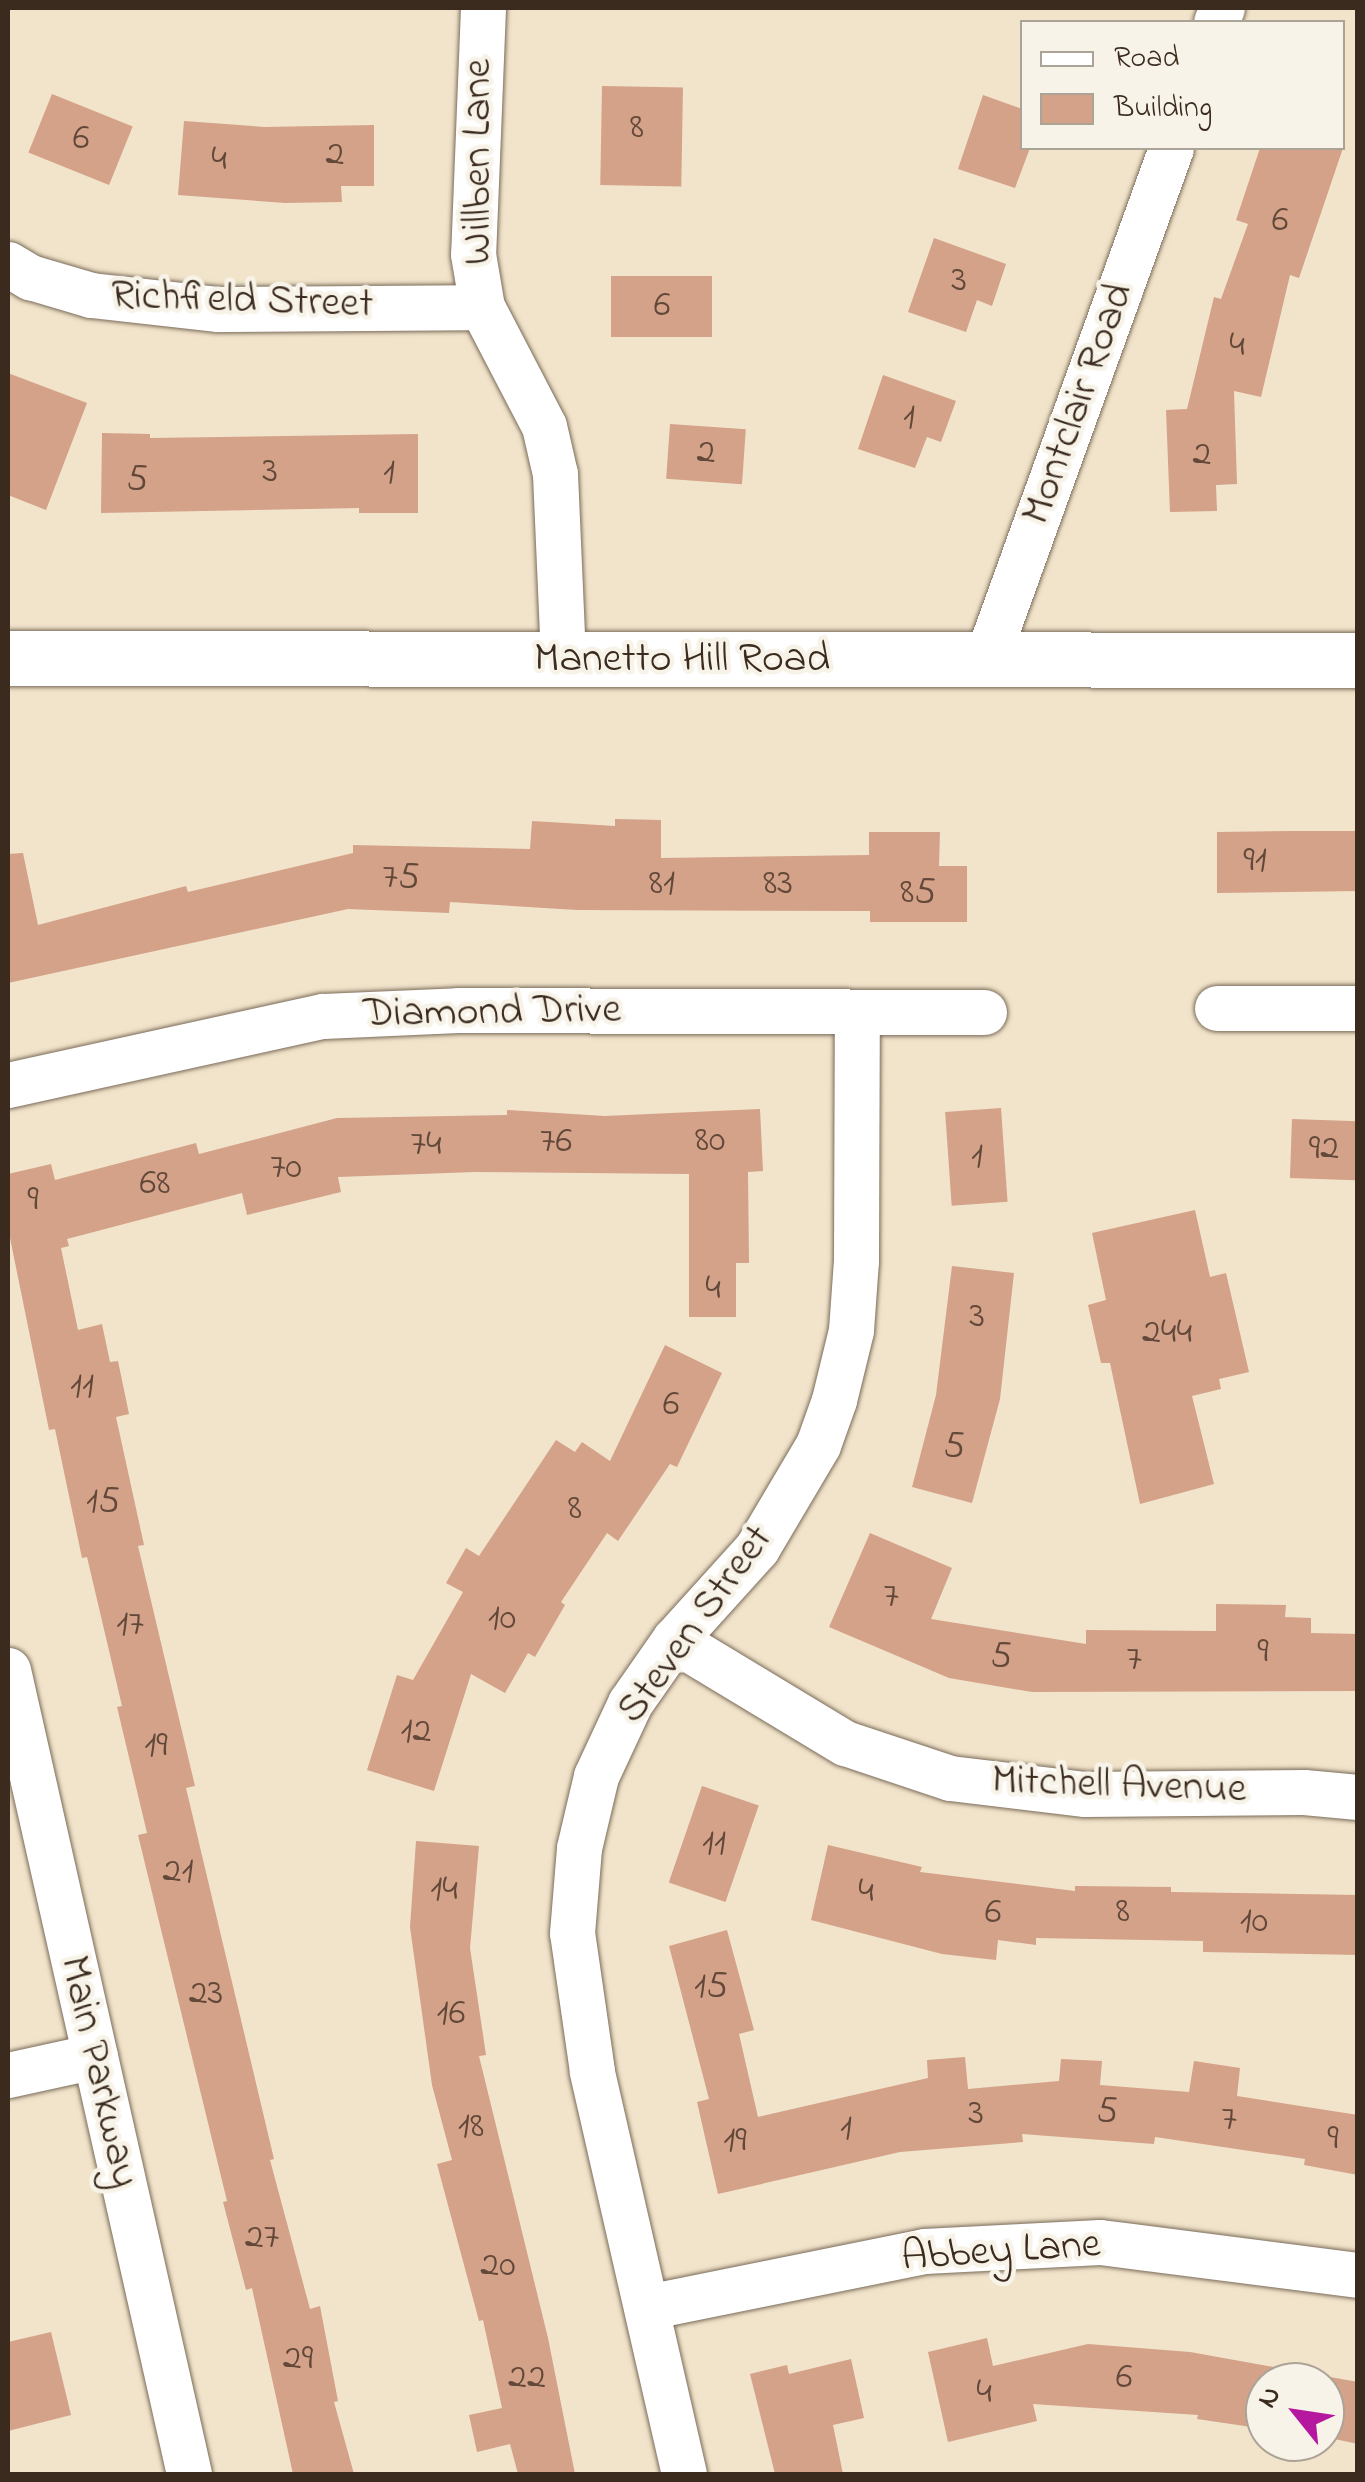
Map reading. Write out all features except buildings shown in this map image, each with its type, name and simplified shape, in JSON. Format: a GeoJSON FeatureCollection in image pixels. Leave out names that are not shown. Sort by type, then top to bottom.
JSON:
{"type":"FeatureCollection","features":[{"type":"Feature","properties":{"kind":"main road","name":"Manetto Hill Road"},"geometry":{"type":"LineString","coordinates":[[8,658],[1358,660]]}},
{"type":"Feature","properties":{"kind":"street","name":"Willben Lane"},"geometry":{"type":"LineString","coordinates":[[483,8],[473,254],[482,307],[544,426],[555,474],[562,660]]}},
{"type":"Feature","properties":{"kind":"street","name":"Montclair Road"},"geometry":{"type":"LineString","coordinates":[[986,660],[1170,150]]}},
{"type":"Feature","properties":{"kind":"street","name":"Richfield Street"},"geometry":{"type":"LineString","coordinates":[[8,264],[30,278],[91,295],[218,308],[482,307]]}},
{"type":"Feature","properties":{"kind":"street"},"geometry":{"type":"LineString","coordinates":[[1217,1008],[1358,1008]]}},
{"type":"Feature","properties":{"kind":"street","name":"Diamond Drive"},"geometry":{"type":"LineString","coordinates":[[8,1084],[324,1016],[458,1010],[984,1012]]}},
{"type":"Feature","properties":{"kind":"street","name":"Steven Street"},"geometry":{"type":"LineString","coordinates":[[684,2474],[592,2071],[572,1933],[580,1848],[596,1776],[630,1702],[674,1640],[757,1548],[818,1445],[834,1400],[851,1330],[856,1260],[857,1014]]}},
{"type":"Feature","properties":{"kind":"street","name":"Mitchell Avenue"},"geometry":{"type":"LineString","coordinates":[[674,1640],[845,1743],[950,1778],[1084,1794],[1304,1792],[1358,1797]]}},
{"type":"Feature","properties":{"kind":"street","name":"Main Parkway"},"geometry":{"type":"LineString","coordinates":[[8,1670],[190,2474]]}},
{"type":"Feature","properties":{"kind":"street"},"geometry":{"type":"LineString","coordinates":[[8,2075],[95,2056]]}},
{"type":"Feature","properties":{"kind":"street","name":"Abbey Lane"},"geometry":{"type":"LineString","coordinates":[[646,2307],[924,2251],[1100,2242],[1294,2263],[1358,2275]]}}]}
